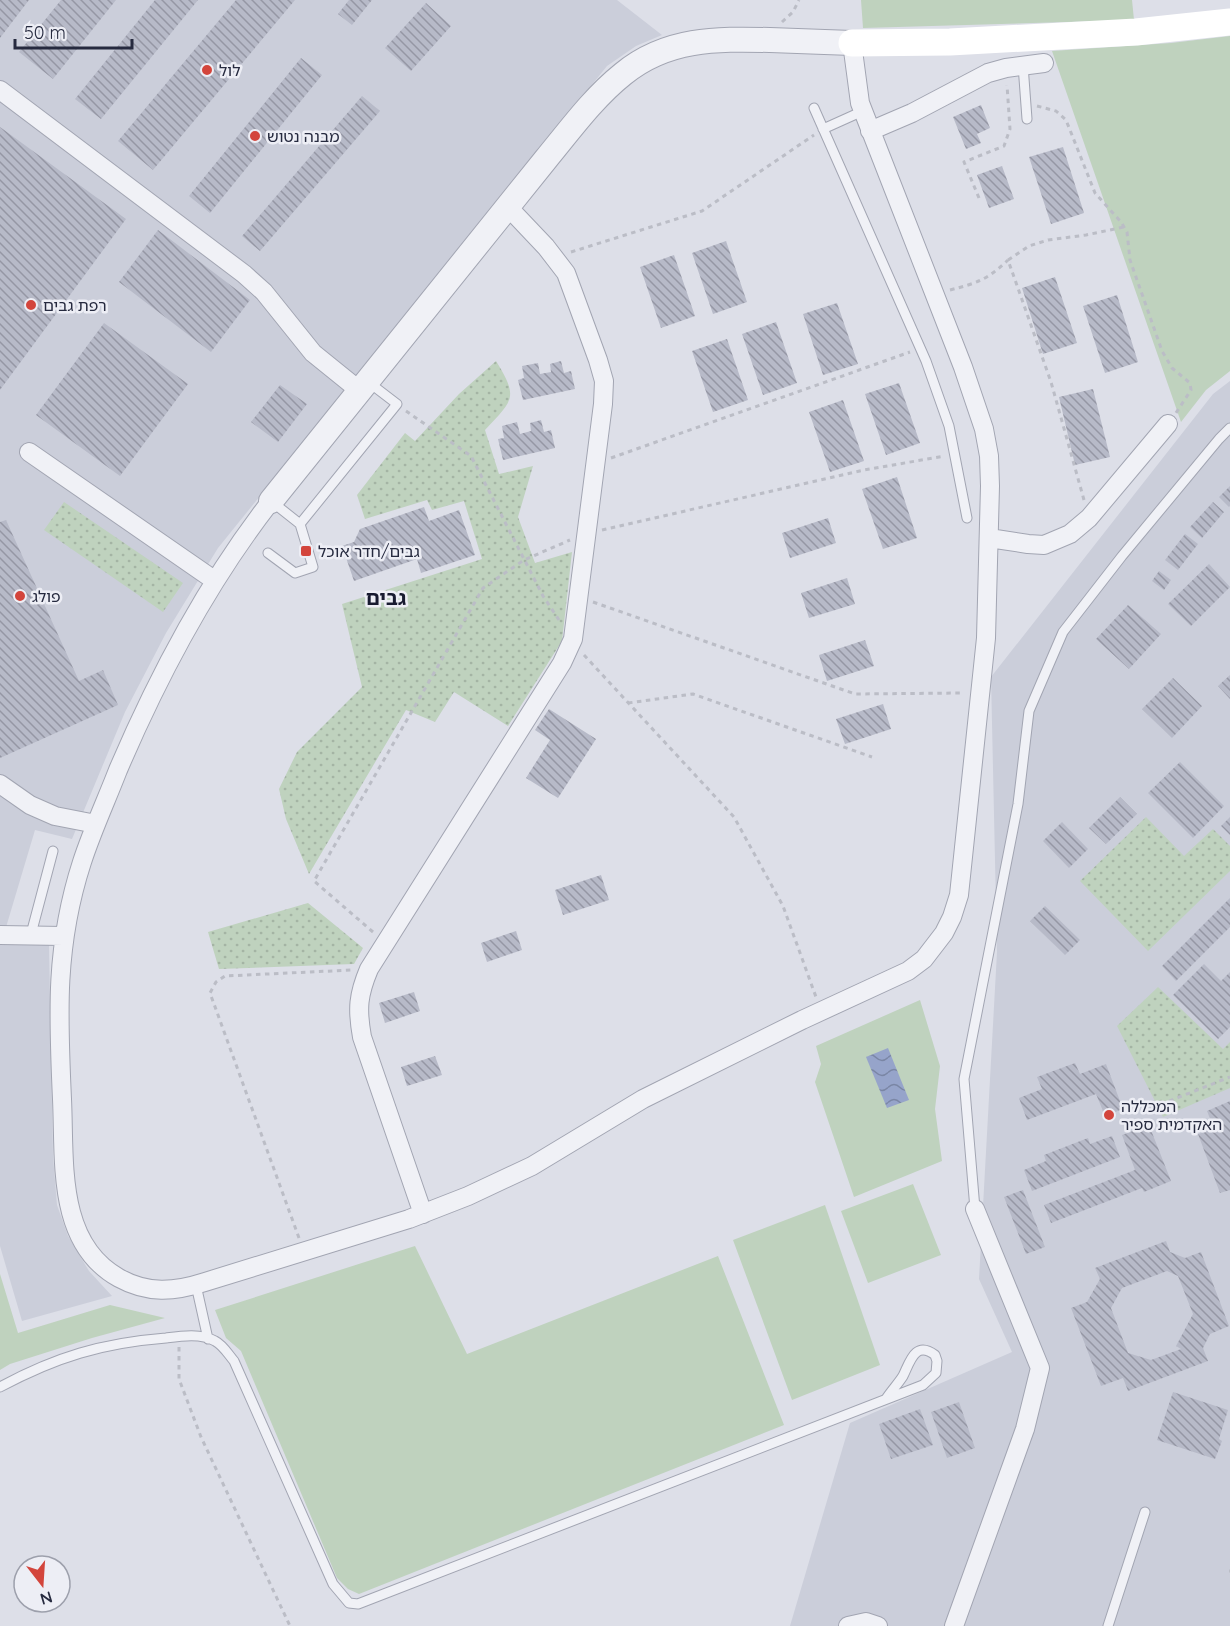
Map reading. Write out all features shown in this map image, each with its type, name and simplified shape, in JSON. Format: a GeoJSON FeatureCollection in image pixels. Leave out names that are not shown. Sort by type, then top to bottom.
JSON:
{"type":"FeatureCollection","features":[{"type":"Feature","properties":{"kind":"main road"},"geometry":{"type":"LineString","coordinates":[[852,43],[906,44],[1020,38],[1157,30],[1230,22]]}},
{"type":"Feature","properties":{"kind":"street"},"geometry":{"type":"LineString","coordinates":[[724,39],[852,43],[863,111],[963,367],[984,429],[989,456],[986,638],[981,693],[959,895],[945,933],[924,959],[908,971],[821,1011],[643,1099],[532,1166],[468,1196],[423,1214],[196,1285],[168,1290],[152,1290],[131,1284],[109,1272],[93,1258],[80,1240],[73,1222],[66,1187],[58,1015],[63,936],[72,897],[96,824],[132,737],[158,682],[214,580],[241,539],[271,501],[508,207],[611,84],[654,54],[684,44],[724,39]]}},
{"type":"Feature","properties":{"kind":"street"},"geometry":{"type":"LineString","coordinates":[[870,131],[912,113],[970,81],[1015,66],[1044,63]]}},
{"type":"Feature","properties":{"kind":"street"},"geometry":{"type":"LineString","coordinates":[[0,90],[244,274],[264,292],[313,353],[364,386]]}},
{"type":"Feature","properties":{"kind":"street"},"geometry":{"type":"LineString","coordinates":[[423,1214],[362,1037],[358,1013],[360,989],[369,969],[562,663],[573,639],[596,464],[604,381],[566,273],[546,247],[508,207]]}},
{"type":"Feature","properties":{"kind":"street"},"geometry":{"type":"LineString","coordinates":[[989,538],[1044,544],[1070,534],[1089,518],[1168,424]]}},
{"type":"Feature","properties":{"kind":"street"},"geometry":{"type":"LineString","coordinates":[[29,452],[214,580]]}},
{"type":"Feature","properties":{"kind":"street"},"geometry":{"type":"LineString","coordinates":[[0,784],[30,805],[54,816],[96,824]]}},
{"type":"Feature","properties":{"kind":"street"},"geometry":{"type":"LineString","coordinates":[[0,935],[63,936]]}},
{"type":"Feature","properties":{"kind":"street"},"geometry":{"type":"LineString","coordinates":[[954,1626],[1025,1429],[1040,1368],[975,1209]]}},
{"type":"Feature","properties":{"kind":"street"},"geometry":{"type":"LineString","coordinates":[[848,1626],[866,1622],[878,1626]]}},
{"type":"Feature","properties":{"kind":"lane"},"geometry":{"type":"LineString","coordinates":[[1015,66],[1026,105],[1027,119]]}},
{"type":"Feature","properties":{"kind":"lane"},"geometry":{"type":"LineString","coordinates":[[814,108],[941,399],[949,426],[967,518]]}},
{"type":"Feature","properties":{"kind":"lane"},"geometry":{"type":"LineString","coordinates":[[823,129],[863,111]]}},
{"type":"Feature","properties":{"kind":"lane"},"geometry":{"type":"LineString","coordinates":[[300,524],[397,404],[364,386]]}},
{"type":"Feature","properties":{"kind":"lane"},"geometry":{"type":"LineString","coordinates":[[975,1209],[964,1079],[1018,804],[1029,711],[1063,632],[1122,556],[1230,428]]}},
{"type":"Feature","properties":{"kind":"lane"},"geometry":{"type":"LineString","coordinates":[[268,553],[295,573],[313,567],[300,524],[271,501]]}},
{"type":"Feature","properties":{"kind":"lane"},"geometry":{"type":"LineString","coordinates":[[31,934],[53,851]]}},
{"type":"Feature","properties":{"kind":"lane"},"geometry":{"type":"LineString","coordinates":[[196,1285],[208,1339]]}},
{"type":"Feature","properties":{"kind":"lane"},"geometry":{"type":"LineString","coordinates":[[0,1387],[31,1370],[88,1350],[135,1340],[179,1336],[192,1335],[214,1340],[224,1347],[234,1361],[333,1584],[349,1603],[358,1605],[923,1385],[936,1373],[935,1355],[925,1350],[918,1351],[911,1357],[903,1376],[886,1399]]}},
{"type":"Feature","properties":{"kind":"lane"},"geometry":{"type":"LineString","coordinates":[[1108,1626],[1145,1512]]}},
{"type":"Feature","properties":{"kind":"path"},"geometry":{"type":"LineString","coordinates":[[979,198],[964,162],[1005,146],[1010,129],[1015,66]]}},
{"type":"Feature","properties":{"kind":"path"},"geometry":{"type":"LineString","coordinates":[[1026,105],[1056,111],[1066,120],[1095,193],[1127,232],[1130,260],[1162,351],[1172,368],[1190,383],[1191,390],[1168,424]]}},
{"type":"Feature","properties":{"kind":"path"},"geometry":{"type":"LineString","coordinates":[[554,258],[702,211],[823,129]]}},
{"type":"Feature","properties":{"kind":"path"},"geometry":{"type":"LineString","coordinates":[[935,294],[978,283],[992,276],[1008,260],[1029,246],[1048,240],[1124,227]]}},
{"type":"Feature","properties":{"kind":"path"},"geometry":{"type":"LineString","coordinates":[[1008,260],[1051,382],[1089,518]]}},
{"type":"Feature","properties":{"kind":"path"},"geometry":{"type":"LineString","coordinates":[[596,464],[920,349]]}},
{"type":"Feature","properties":{"kind":"path"},"geometry":{"type":"LineString","coordinates":[[397,404],[471,456],[543,596],[587,660],[734,817],[783,906],[821,1011]]}},
{"type":"Feature","properties":{"kind":"path"},"geometry":{"type":"LineString","coordinates":[[579,597],[855,694],[981,693]]}},
{"type":"Feature","properties":{"kind":"path"},"geometry":{"type":"LineString","coordinates":[[628,703],[693,694],[872,757]]}},
{"type":"Feature","properties":{"kind":"path"},"geometry":{"type":"LineString","coordinates":[[304,1251],[210,993],[216,982],[225,976],[369,969]]}},
{"type":"Feature","properties":{"kind":"path"},"geometry":{"type":"LineString","coordinates":[[1144,1111],[1230,1077]]}},
{"type":"Feature","properties":{"kind":"path"},"geometry":{"type":"LineString","coordinates":[[179,1336],[179,1379],[201,1437],[290,1626]]}},
{"type":"Feature","properties":{"kind":"shaded area"},"geometry":{"type":"Polygon","coordinates":[[[0,0],[617,0],[662,35],[636,46],[607,66],[218,548],[166,633],[125,712],[72,839],[35,830],[1,944],[49,944],[53,1157],[57,1205],[68,1236],[89,1271],[112,1296],[22,1321],[0,1246],[0,0]]]}},
{"type":"Feature","properties":{"kind":"shaded area","name":"המכללה האקדמית ספיר"},"geometry":{"type":"Polygon","coordinates":[[[1230,381],[1230,1626],[790,1626],[850,1423],[1012,1352],[979,1279],[997,952],[991,677],[1213,394],[1230,381]]]}},
{"type":"Feature","properties":{"kind":"green space"},"geometry":{"type":"Polygon","coordinates":[[[861,0],[1132,0],[1134,20],[863,28],[861,0]]]}},
{"type":"Feature","properties":{"kind":"green space"},"geometry":{"type":"Polygon","coordinates":[[[1230,36],[1230,371],[1206,390],[1181,422],[1052,51],[1171,43],[1230,36]]]}},
{"type":"Feature","properties":{"kind":"green space"},"geometry":{"type":"Polygon","coordinates":[[[496,361],[510,391],[507,405],[485,430],[499,474],[533,466],[518,517],[535,563],[572,552],[562,641],[508,726],[454,692],[435,722],[406,710],[309,874],[286,819],[279,789],[297,752],[362,687],[342,604],[482,559],[464,501],[432,510],[427,500],[365,519],[357,495],[405,433],[415,441],[459,394],[496,361]]]}},
{"type":"Feature","properties":{"kind":"green space"},"geometry":{"type":"Polygon","coordinates":[[[64,502],[183,583],[163,612],[44,530],[64,502]]]}},
{"type":"Feature","properties":{"kind":"green space"},"geometry":{"type":"Polygon","coordinates":[[[1146,817],[1184,856],[1213,829],[1230,846],[1230,871],[1148,951],[1080,881],[1146,817]]]}},
{"type":"Feature","properties":{"kind":"green space"},"geometry":{"type":"Polygon","coordinates":[[[308,903],[363,948],[354,964],[219,969],[208,932],[308,903]]]}},
{"type":"Feature","properties":{"kind":"green space"},"geometry":{"type":"Polygon","coordinates":[[[1158,987],[1223,1049],[1230,1042],[1230,1088],[1163,1117],[1117,1026],[1158,987]]]}},
{"type":"Feature","properties":{"kind":"green space"},"geometry":{"type":"Polygon","coordinates":[[[920,1000],[940,1066],[935,1109],[942,1161],[854,1197],[815,1082],[821,1064],[816,1046],[920,1000]]]}},
{"type":"Feature","properties":{"kind":"green space"},"geometry":{"type":"Polygon","coordinates":[[[913,1184],[941,1255],[868,1283],[841,1211],[913,1184]]]}},
{"type":"Feature","properties":{"kind":"green space"},"geometry":{"type":"Polygon","coordinates":[[[825,1205],[880,1365],[792,1400],[733,1240],[825,1205]]]}},
{"type":"Feature","properties":{"kind":"green space"},"geometry":{"type":"Polygon","coordinates":[[[415,1246],[467,1354],[718,1256],[784,1425],[359,1594],[348,1589],[337,1578],[241,1351],[226,1338],[215,1310],[415,1246]]]}},
{"type":"Feature","properties":{"kind":"green space"},"geometry":{"type":"Polygon","coordinates":[[[0,1274],[18,1333],[110,1305],[165,1318],[92,1338],[10,1364],[0,1370],[0,1274]]]}},
{"type":"Feature","properties":{"kind":"water"},"geometry":{"type":"Polygon","coordinates":[[[888,1048],[909,1100],[887,1108],[866,1057],[888,1048]]]}},
{"type":"Feature","properties":{"kind":"building"},"geometry":{"type":"Polygon","coordinates":[[[0,0],[29,0],[0,38],[0,0]]]}},
{"type":"Feature","properties":{"kind":"building"},"geometry":{"type":"Polygon","coordinates":[[[61,0],[116,0],[53,79],[19,52],[61,0]]]}},
{"type":"Feature","properties":{"kind":"building"},"geometry":{"type":"Polygon","coordinates":[[[155,0],[198,0],[101,119],[75,99],[155,0]]]}},
{"type":"Feature","properties":{"kind":"building","name":"לול"},"geometry":{"type":"Polygon","coordinates":[[[236,0],[295,0],[153,170],[118,141],[236,0]]]}},
{"type":"Feature","properties":{"kind":"building"},"geometry":{"type":"Polygon","coordinates":[[[349,0],[372,0],[352,25],[338,14],[349,0]]]}},
{"type":"Feature","properties":{"kind":"building"},"geometry":{"type":"Polygon","coordinates":[[[426,3],[451,26],[411,71],[385,48],[426,3]]]}},
{"type":"Feature","properties":{"kind":"building","name":"מבנה נטוש"},"geometry":{"type":"Polygon","coordinates":[[[301,58],[322,75],[210,213],[189,196],[301,58]]]}},
{"type":"Feature","properties":{"kind":"building","name":"מבנה נטוש"},"geometry":{"type":"Polygon","coordinates":[[[362,96],[380,111],[260,251],[242,236],[362,96]]]}},
{"type":"Feature","properties":{"kind":"building"},"geometry":{"type":"Polygon","coordinates":[[[981,105],[990,128],[977,134],[981,143],[966,149],[953,117],[981,105]]]}},
{"type":"Feature","properties":{"kind":"building","name":"רפת גבים"},"geometry":{"type":"Polygon","coordinates":[[[0,127],[126,219],[0,390],[0,127]]]}},
{"type":"Feature","properties":{"kind":"building"},"geometry":{"type":"Polygon","coordinates":[[[1063,147],[1084,213],[1051,224],[1029,157],[1063,147]]]}},
{"type":"Feature","properties":{"kind":"building"},"geometry":{"type":"Polygon","coordinates":[[[1002,166],[1014,199],[989,208],[977,175],[1002,166]]]}},
{"type":"Feature","properties":{"kind":"building"},"geometry":{"type":"Polygon","coordinates":[[[158,230],[250,300],[211,352],[119,282],[158,230]]]}},
{"type":"Feature","properties":{"kind":"building"},"geometry":{"type":"Polygon","coordinates":[[[726,241],[747,302],[713,314],[692,253],[726,241]]]}},
{"type":"Feature","properties":{"kind":"building"},"geometry":{"type":"Polygon","coordinates":[[[674,255],[695,316],[661,328],[640,267],[674,255]]]}},
{"type":"Feature","properties":{"kind":"building"},"geometry":{"type":"Polygon","coordinates":[[[1055,277],[1077,343],[1043,354],[1022,288],[1055,277]]]}},
{"type":"Feature","properties":{"kind":"building"},"geometry":{"type":"Polygon","coordinates":[[[1117,295],[1138,362],[1105,373],[1083,306],[1117,295]]]}},
{"type":"Feature","properties":{"kind":"building"},"geometry":{"type":"Polygon","coordinates":[[[837,303],[858,364],[823,375],[803,314],[837,303]]]}},
{"type":"Feature","properties":{"kind":"building"},"geometry":{"type":"Polygon","coordinates":[[[776,322],[797,383],[763,395],[742,334],[776,322]]]}},
{"type":"Feature","properties":{"kind":"building"},"geometry":{"type":"Polygon","coordinates":[[[104,323],[188,384],[120,476],[36,415],[104,323]]]}},
{"type":"Feature","properties":{"kind":"building"},"geometry":{"type":"Polygon","coordinates":[[[727,339],[748,400],[713,412],[692,351],[727,339]]]}},
{"type":"Feature","properties":{"kind":"building"},"geometry":{"type":"Polygon","coordinates":[[[561,361],[564,373],[571,371],[575,389],[523,400],[518,380],[524,378],[522,366],[538,363],[540,374],[551,372],[550,364],[561,361]]]}},
{"type":"Feature","properties":{"kind":"building"},"geometry":{"type":"Polygon","coordinates":[[[899,383],[920,443],[886,455],[865,394],[899,383]]]}},
{"type":"Feature","properties":{"kind":"building"},"geometry":{"type":"Polygon","coordinates":[[[280,385],[307,404],[278,442],[251,422],[280,385]]]}},
{"type":"Feature","properties":{"kind":"building"},"geometry":{"type":"Polygon","coordinates":[[[1093,389],[1110,457],[1075,465],[1059,397],[1093,389]]]}},
{"type":"Feature","properties":{"kind":"building"},"geometry":{"type":"Polygon","coordinates":[[[843,400],[864,461],[830,472],[809,412],[843,400]]]}},
{"type":"Feature","properties":{"kind":"building"},"geometry":{"type":"Polygon","coordinates":[[[541,420],[544,432],[551,430],[555,448],[503,460],[498,439],[504,438],[502,426],[517,422],[520,434],[531,431],[530,423],[541,420]]]}},
{"type":"Feature","properties":{"kind":"building"},"geometry":{"type":"Polygon","coordinates":[[[897,477],[917,538],[883,549],[862,489],[897,477]]]}},
{"type":"Feature","properties":{"kind":"building"},"geometry":{"type":"Polygon","coordinates":[[[1230,486],[1230,506],[1229,507],[1219,497],[1230,486]]]}},
{"type":"Feature","properties":{"kind":"building"},"geometry":{"type":"Polygon","coordinates":[[[1213,502],[1224,512],[1202,538],[1190,527],[1213,502]]]}},
{"type":"Feature","properties":{"kind":"building"},"geometry":{"type":"Polygon","coordinates":[[[424,507],[429,521],[459,510],[475,555],[421,573],[417,559],[354,581],[342,546],[354,542],[360,529],[424,507]]]}},
{"type":"Feature","properties":{"kind":"building"},"geometry":{"type":"Polygon","coordinates":[[[828,518],[836,543],[790,558],[782,533],[828,518]]]}},
{"type":"Feature","properties":{"kind":"building","name":"פולג"},"geometry":{"type":"Polygon","coordinates":[[[6,520],[79,681],[103,670],[118,705],[0,758],[0,522],[6,520]]]}},
{"type":"Feature","properties":{"kind":"building"},"geometry":{"type":"Polygon","coordinates":[[[1185,534],[1198,544],[1178,570],[1165,560],[1185,534]]]}},
{"type":"Feature","properties":{"kind":"building"},"geometry":{"type":"Polygon","coordinates":[[[1209,564],[1230,587],[1191,626],[1168,604],[1209,564]]]}},
{"type":"Feature","properties":{"kind":"building"},"geometry":{"type":"Polygon","coordinates":[[[1159,571],[1171,580],[1164,590],[1152,581],[1159,571]]]}},
{"type":"Feature","properties":{"kind":"building"},"geometry":{"type":"Polygon","coordinates":[[[847,578],[855,604],[809,618],[801,593],[847,578]]]}},
{"type":"Feature","properties":{"kind":"building"},"geometry":{"type":"Polygon","coordinates":[[[1128,605],[1161,634],[1129,669],[1096,639],[1128,605]]]}},
{"type":"Feature","properties":{"kind":"building"},"geometry":{"type":"Polygon","coordinates":[[[865,640],[874,666],[827,681],[819,655],[865,640]]]}},
{"type":"Feature","properties":{"kind":"building"},"geometry":{"type":"Polygon","coordinates":[[[1230,675],[1230,699],[1218,686],[1230,675]]]}},
{"type":"Feature","properties":{"kind":"building"},"geometry":{"type":"Polygon","coordinates":[[[1173,678],[1202,706],[1172,738],[1142,709],[1173,678]]]}},
{"type":"Feature","properties":{"kind":"building"},"geometry":{"type":"Polygon","coordinates":[[[883,704],[891,729],[845,744],[836,719],[883,704]]]}},
{"type":"Feature","properties":{"kind":"building"},"geometry":{"type":"Polygon","coordinates":[[[549,709],[596,739],[558,798],[526,778],[550,740],[535,730],[549,709]]]}},
{"type":"Feature","properties":{"kind":"building"},"geometry":{"type":"Polygon","coordinates":[[[1180,762],[1224,806],[1193,838],[1148,793],[1180,762]]]}},
{"type":"Feature","properties":{"kind":"building"},"geometry":{"type":"Polygon","coordinates":[[[1120,797],[1137,814],[1106,844],[1089,828],[1120,797]]]}},
{"type":"Feature","properties":{"kind":"building"},"geometry":{"type":"Polygon","coordinates":[[[1230,817],[1230,835],[1221,826],[1230,817]]]}},
{"type":"Feature","properties":{"kind":"building"},"geometry":{"type":"Polygon","coordinates":[[[1062,822],[1088,849],[1069,868],[1043,841],[1062,822]]]}},
{"type":"Feature","properties":{"kind":"building"},"geometry":{"type":"Polygon","coordinates":[[[601,875],[609,900],[563,915],[555,890],[601,875]]]}},
{"type":"Feature","properties":{"kind":"building"},"geometry":{"type":"Polygon","coordinates":[[[1230,898],[1230,927],[1176,981],[1162,966],[1230,898]]]}},
{"type":"Feature","properties":{"kind":"building"},"geometry":{"type":"Polygon","coordinates":[[[1045,906],[1080,940],[1065,955],[1030,921],[1045,906]]]}},
{"type":"Feature","properties":{"kind":"building"},"geometry":{"type":"Polygon","coordinates":[[[516,931],[522,950],[487,962],[481,943],[516,931]]]}},
{"type":"Feature","properties":{"kind":"building"},"geometry":{"type":"Polygon","coordinates":[[[1204,964],[1221,981],[1230,972],[1230,1027],[1218,1039],[1173,995],[1204,964]]]}},
{"type":"Feature","properties":{"kind":"building"},"geometry":{"type":"Polygon","coordinates":[[[414,992],[420,1011],[385,1023],[379,1003],[414,992]]]}},
{"type":"Feature","properties":{"kind":"building"},"geometry":{"type":"Polygon","coordinates":[[[435,1056],[442,1075],[407,1086],[401,1067],[435,1056]]]}},
{"type":"Feature","properties":{"kind":"building"},"geometry":{"type":"Polygon","coordinates":[[[1075,1063],[1080,1074],[1106,1064],[1123,1109],[1105,1116],[1096,1094],[1027,1120],[1019,1098],[1042,1089],[1037,1077],[1075,1063]]]}},
{"type":"Feature","properties":{"kind":"building"},"geometry":{"type":"Polygon","coordinates":[[[1230,1101],[1230,1190],[1220,1193],[1198,1134],[1214,1129],[1207,1111],[1230,1101]]]}},
{"type":"Feature","properties":{"kind":"building"},"geometry":{"type":"Polygon","coordinates":[[[1149,1125],[1171,1181],[1144,1192],[1142,1188],[1051,1223],[1044,1205],[1135,1170],[1122,1135],[1149,1125]]]}},
{"type":"Feature","properties":{"kind":"building"},"geometry":{"type":"Polygon","coordinates":[[[1112,1136],[1120,1157],[1032,1191],[1024,1170],[1046,1161],[1044,1155],[1088,1138],[1090,1144],[1112,1136]]]}},
{"type":"Feature","properties":{"kind":"building"},"geometry":{"type":"Polygon","coordinates":[[[1023,1190],[1045,1247],[1026,1254],[1004,1197],[1023,1190]]]}},
{"type":"Feature","properties":{"kind":"building"},"geometry":{"type":"Polygon","coordinates":[[[1166,1241],[1170,1252],[1185,1258],[1201,1252],[1229,1326],[1210,1334],[1203,1348],[1208,1361],[1128,1391],[1123,1378],[1101,1386],[1071,1308],[1087,1302],[1100,1279],[1095,1268],[1166,1241]],[[1167,1271],[1122,1288],[1111,1308],[1128,1353],[1151,1360],[1181,1349],[1176,1346],[1193,1314],[1178,1276],[1167,1271]]]}},
{"type":"Feature","properties":{"kind":"building"},"geometry":{"type":"Polygon","coordinates":[[[1173,1392],[1228,1410],[1219,1439],[1222,1441],[1215,1459],[1157,1440],[1173,1392]]]}},
{"type":"Feature","properties":{"kind":"building"},"geometry":{"type":"Polygon","coordinates":[[[959,1402],[975,1448],[947,1458],[931,1412],[959,1402]]]}},
{"type":"Feature","properties":{"kind":"building"},"geometry":{"type":"Polygon","coordinates":[[[920,1409],[933,1445],[891,1459],[879,1424],[920,1409]]]}},
{"type":"Feature","properties":{"kind":"place","name":"לול"},"geometry":{"type":"Point","coordinates":[207,70]}},
{"type":"Feature","properties":{"kind":"place","name":"מבנה נטוש"},"geometry":{"type":"Point","coordinates":[255,136]}},
{"type":"Feature","properties":{"kind":"place","name":"רפת גבים"},"geometry":{"type":"Point","coordinates":[31,305]}},
{"type":"Feature","properties":{"kind":"place","name":"גבים/חדר אוכל"},"geometry":{"type":"Point","coordinates":[306,551]}},
{"type":"Feature","properties":{"kind":"place","name":"פולג"},"geometry":{"type":"Point","coordinates":[20,596]}},
{"type":"Feature","properties":{"kind":"place","name":"המכללה האקדמית ספיר"},"geometry":{"type":"Point","coordinates":[1109,1115]}},
{"type":"Feature","properties":{"kind":"district","name":"גבים"},"geometry":{"type":"Point","coordinates":[386,597]}}]}
